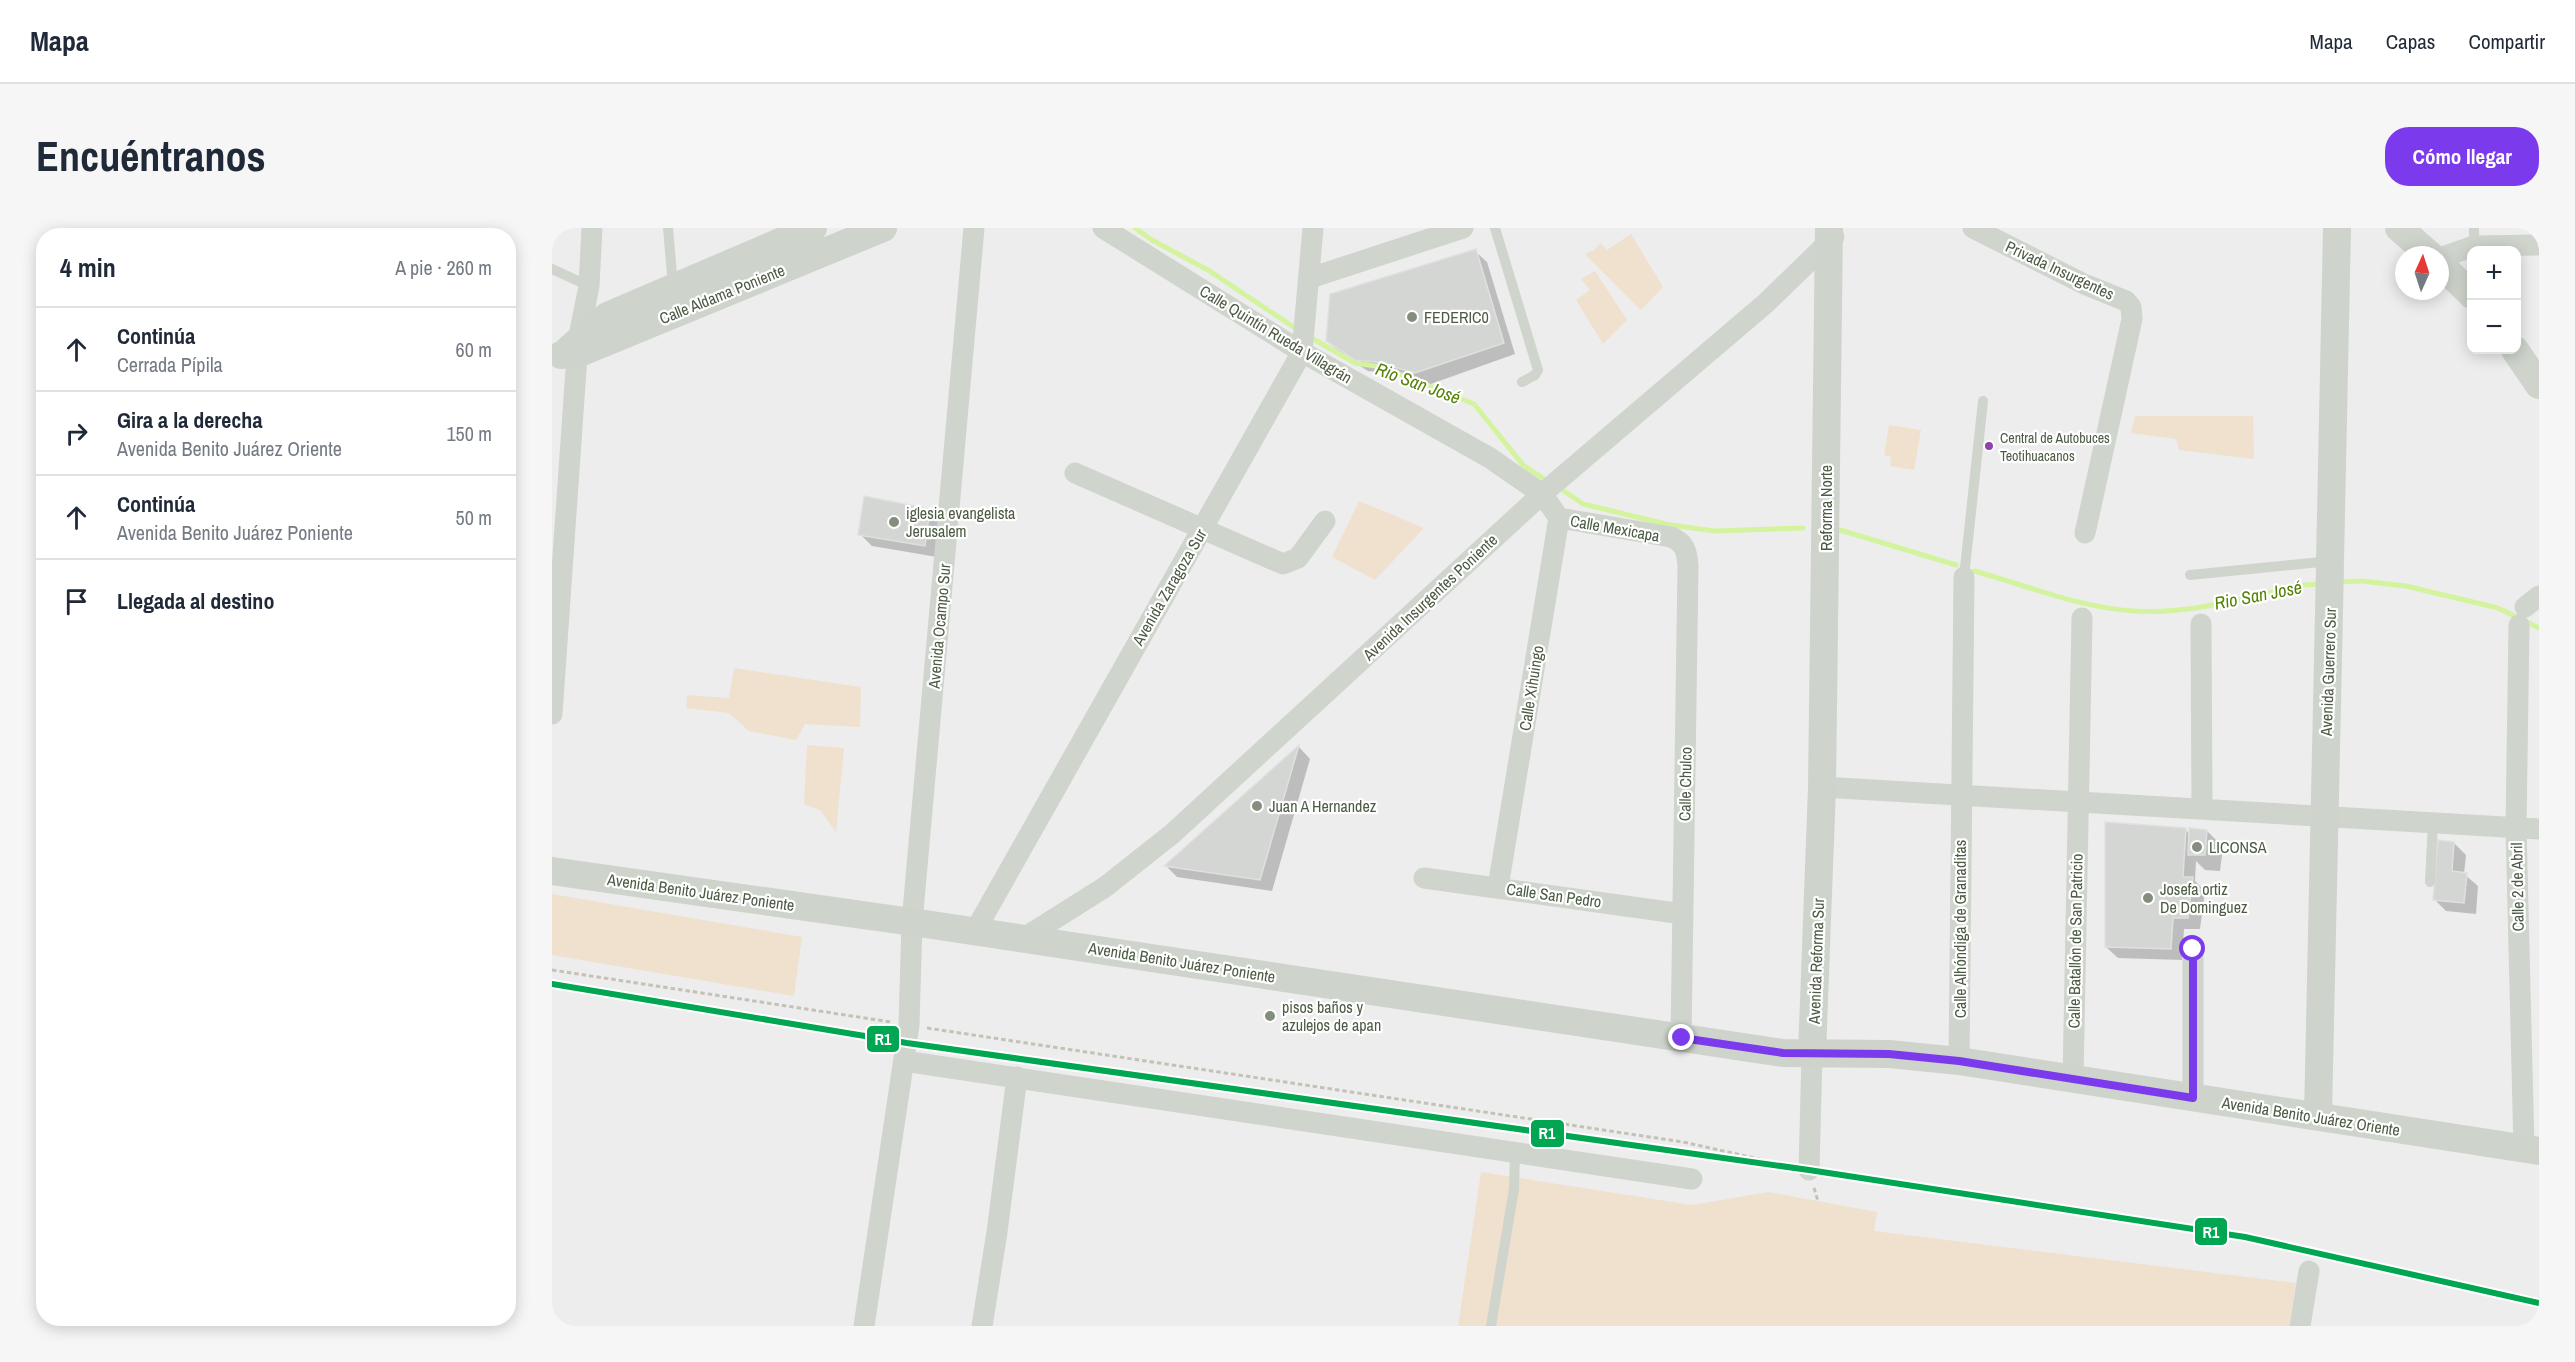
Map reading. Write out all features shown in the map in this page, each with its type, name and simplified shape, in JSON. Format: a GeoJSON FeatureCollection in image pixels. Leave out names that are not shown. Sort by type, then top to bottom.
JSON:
{"type":"FeatureCollection","features":[{"type":"Feature","properties":{"kind":"main road","name":"Calle Aldama Poniente"},"geometry":{"type":"LineString","coordinates":[[567,353],[607,316],[813,228]]}},
{"type":"Feature","properties":{"kind":"main road","name":"Calle Aldama Poniente"},"geometry":{"type":"LineString","coordinates":[[567,353],[883,228]]}},
{"type":"Feature","properties":{"kind":"main road","name":"Avenida Guerrero Sur"},"geometry":{"type":"LineString","coordinates":[[2318,1116],[2337,228]]}},
{"type":"Feature","properties":{"kind":"main road"},"geometry":{"type":"LineString","coordinates":[[2399,228],[2420,246]]}},
{"type":"Feature","properties":{"kind":"main road","name":"Reforma Norte"},"geometry":{"type":"LineString","coordinates":[[1822,787],[1833,233]]}},
{"type":"Feature","properties":{"kind":"main road"},"geometry":{"type":"LineString","coordinates":[[2449,273],[2467,290]]}},
{"type":"Feature","properties":{"kind":"main road"},"geometry":{"type":"LineString","coordinates":[[2518,354],[2539,385]]}},
{"type":"Feature","properties":{"kind":"main road","name":"Avenida Reforma Sur"},"geometry":{"type":"LineString","coordinates":[[1812,1054],[1822,787]]}},
{"type":"Feature","properties":{"kind":"main road","name":"Avenida Benito Juárez Poniente"},"geometry":{"type":"LineString","coordinates":[[552,871],[1024,938],[1783,1053],[1812,1054]]}},
{"type":"Feature","properties":{"kind":"main road","name":"Avenida Benito Juárez Oriente"},"geometry":{"type":"LineString","coordinates":[[1812,1054],[1889,1054],[1959,1061],[2531,1150]]}},
{"type":"Feature","properties":{"kind":"street"},"geometry":{"type":"LineString","coordinates":[[552,714],[567,353],[589,286],[592,228]]}},
{"type":"Feature","properties":{"kind":"street","name":"Avenida Ocampo Sur"},"geometry":{"type":"LineString","coordinates":[[864,1326],[909,1025],[912,922],[974,228]]}},
{"type":"Feature","properties":{"kind":"street","name":"Calle Quintín Rueda Villagrán"},"geometry":{"type":"LineString","coordinates":[[1103,228],[1545,492]]}},
{"type":"Feature","properties":{"kind":"street","name":"Avenida Zaragoza Sur"},"geometry":{"type":"LineString","coordinates":[[975,931],[1303,346],[1313,228]]}},
{"type":"Feature","properties":{"kind":"street"},"geometry":{"type":"LineString","coordinates":[[1310,278],[1463,228]]}},
{"type":"Feature","properties":{"kind":"street","name":"Privada Insurgentes"},"geometry":{"type":"LineString","coordinates":[[1972,228],[2084,284],[2126,301],[2131,307],[2132,319],[2085,533]]}},
{"type":"Feature","properties":{"kind":"street","name":"Avenida Insurgentes Poniente"},"geometry":{"type":"LineString","coordinates":[[1024,938],[1105,887],[1172,834],[1545,492],[1766,303],[1833,233]]}},
{"type":"Feature","properties":{"kind":"street"},"geometry":{"type":"LineString","coordinates":[[2449,252],[2474,237],[2539,245]]}},
{"type":"Feature","properties":{"kind":"street"},"geometry":{"type":"LineString","coordinates":[[1075,473],[1283,564],[1298,558],[1325,521]]}},
{"type":"Feature","properties":{"kind":"street"},"geometry":{"type":"LineString","coordinates":[[1545,492],[1559,518]]}},
{"type":"Feature","properties":{"kind":"street","name":"Calle Mexicapa"},"geometry":{"type":"LineString","coordinates":[[1559,518],[1671,537]]}},
{"type":"Feature","properties":{"kind":"street","name":"Calle Xihuingo"},"geometry":{"type":"LineString","coordinates":[[1498,886],[1559,518]]}},
{"type":"Feature","properties":{"kind":"street","name":"Calle Chulco"},"geometry":{"type":"LineString","coordinates":[[1671,537],[1680,541],[1686,549],[1688,566],[1682,1038]]}},
{"type":"Feature","properties":{"kind":"street","name":"Calle Alhóndiga de Granaditas"},"geometry":{"type":"LineString","coordinates":[[1959,1061],[1964,577]]}},
{"type":"Feature","properties":{"kind":"street","name":"Calle 2 de Abril"},"geometry":{"type":"LineString","coordinates":[[2528,609],[2516,827],[2531,1150]]}},
{"type":"Feature","properties":{"kind":"street","name":"Calle Batallón de San Patricio"},"geometry":{"type":"LineString","coordinates":[[2073,1079],[2082,618]]}},
{"type":"Feature","properties":{"kind":"street"},"geometry":{"type":"LineString","coordinates":[[2201,624],[2202,807]]}},
{"type":"Feature","properties":{"kind":"street"},"geometry":{"type":"LineString","coordinates":[[1822,787],[2078,803],[2202,807],[2539,829]]}},
{"type":"Feature","properties":{"kind":"street","name":"Calle San Pedro"},"geometry":{"type":"LineString","coordinates":[[1424,878],[1498,886],[1683,914]]}},
{"type":"Feature","properties":{"kind":"street"},"geometry":{"type":"LineString","coordinates":[[2193,949],[2193,1098]]}},
{"type":"Feature","properties":{"kind":"street","name":"Avenida Reforma Sur"},"geometry":{"type":"LineString","coordinates":[[1809,1170],[1812,1054]]}},
{"type":"Feature","properties":{"kind":"street"},"geometry":{"type":"LineString","coordinates":[[904,1061],[1692,1179]]}},
{"type":"Feature","properties":{"kind":"street"},"geometry":{"type":"LineString","coordinates":[[982,1326],[1017,1077]]}},
{"type":"Feature","properties":{"kind":"street"},"geometry":{"type":"LineString","coordinates":[[2300,1326],[2309,1271]]}},
{"type":"Feature","properties":{"kind":"lane"},"geometry":{"type":"LineString","coordinates":[[668,228],[674,288]]}},
{"type":"Feature","properties":{"kind":"lane"},"geometry":{"type":"LineString","coordinates":[[1495,228],[1537,365],[1538,373],[1522,382]]}},
{"type":"Feature","properties":{"kind":"lane"},"geometry":{"type":"LineString","coordinates":[[552,269],[589,286]]}},
{"type":"Feature","properties":{"kind":"lane"},"geometry":{"type":"LineString","coordinates":[[1964,577],[1983,401]]}},
{"type":"Feature","properties":{"kind":"lane"},"geometry":{"type":"LineString","coordinates":[[2190,575],[2330,572]]}},
{"type":"Feature","properties":{"kind":"lane"},"geometry":{"type":"LineString","coordinates":[[2430,882],[2433,822]]}},
{"type":"Feature","properties":{"kind":"lane"},"geometry":{"type":"LineString","coordinates":[[1491,1326],[1514,1189],[1515,1153]]}},
{"type":"Feature","properties":{"kind":"path"},"geometry":{"type":"LineString","coordinates":[[552,970],[1683,1142],[1809,1170]]}},
{"type":"Feature","properties":{"kind":"shaded area"},"geometry":{"type":"Polygon","coordinates":[[[1631,234],[1663,287],[1641,310],[1585,254],[1594,250],[1600,243],[1607,250],[1631,234]]]}},
{"type":"Feature","properties":{"kind":"shaded area"},"geometry":{"type":"Polygon","coordinates":[[[1595,271],[1627,320],[1603,344],[1576,300],[1590,290],[1581,279],[1595,271]]]}},
{"type":"Feature","properties":{"kind":"shaded area"},"geometry":{"type":"Polygon","coordinates":[[[2135,416],[2253,416],[2254,459],[2179,450],[2176,439],[2131,433],[2135,416]]]}},
{"type":"Feature","properties":{"kind":"shaded area"},"geometry":{"type":"Polygon","coordinates":[[[1889,425],[1921,430],[1914,470],[1890,466],[1891,457],[1884,455],[1889,425]]]}},
{"type":"Feature","properties":{"kind":"shaded area"},"geometry":{"type":"Polygon","coordinates":[[[1359,501],[1424,528],[1375,580],[1332,557],[1359,501]]]}},
{"type":"Feature","properties":{"kind":"shaded area"},"geometry":{"type":"Polygon","coordinates":[[[734,668],[861,687],[860,727],[805,724],[796,740],[749,731],[729,713],[686,708],[687,695],[729,698],[734,668]]]}},
{"type":"Feature","properties":{"kind":"shaded area"},"geometry":{"type":"Polygon","coordinates":[[[807,745],[844,748],[836,832],[820,810],[804,804],[807,745]]]}},
{"type":"Feature","properties":{"kind":"shaded area"},"geometry":{"type":"Polygon","coordinates":[[[552,894],[802,937],[794,996],[552,955],[552,894]]]}},
{"type":"Feature","properties":{"kind":"shaded area"},"geometry":{"type":"Polygon","coordinates":[[[1481,1172],[1692,1205],[1769,1192],[1877,1212],[1874,1231],[2296,1283],[2289,1326],[1458,1326],[1481,1172]]]}},
{"type":"Feature","properties":{"kind":"building","name":"FEDERIC0"},"geometry":{"type":"Polygon","coordinates":[[[1476,249],[1504,343],[1415,373],[1376,362],[1355,360],[1326,341],[1330,294],[1476,249]]]}},
{"type":"Feature","properties":{"kind":"building","name":"iglesia evangelista Jerusalem"},"geometry":{"type":"Polygon","coordinates":[[[864,496],[930,509],[925,546],[858,535],[864,496]]]}},
{"type":"Feature","properties":{"kind":"building","name":"Juan A Hernandez"},"geometry":{"type":"Polygon","coordinates":[[[1299,745],[1260,880],[1164,866],[1299,745]]]}},
{"type":"Feature","properties":{"kind":"building","name":"Josefa ortiz De Dominguez"},"geometry":{"type":"Polygon","coordinates":[[[2105,822],[2186,828],[2183,877],[2193,877],[2188,918],[2173,918],[2171,949],[2105,947],[2105,822]]]}},
{"type":"Feature","properties":{"kind":"building","name":"LICONSA"},"geometry":{"type":"Polygon","coordinates":[[[2189,828],[2207,830],[2205,855],[2188,855],[2189,828]]]}},
{"type":"Feature","properties":{"kind":"building"},"geometry":{"type":"Polygon","coordinates":[[[2438,840],[2454,842],[2452,871],[2467,873],[2464,903],[2433,900],[2438,840]]]}},
{"type":"Feature","properties":{"kind":"waterway","name":"Rio San José"},"geometry":{"type":"LineString","coordinates":[[1135,228],[1152,240],[1208,270],[1298,330]]}},
{"type":"Feature","properties":{"kind":"waterway","name":"Rio San José"},"geometry":{"type":"LineString","coordinates":[[1308,336],[1355,363],[1382,367],[1474,404],[1523,465],[1550,483]]}},
{"type":"Feature","properties":{"kind":"waterway","name":"Rio San José"},"geometry":{"type":"LineString","coordinates":[[1558,487],[1583,504],[1670,525],[1715,531],[1803,528]]}},
{"type":"Feature","properties":{"kind":"waterway","name":"Rio San José"},"geometry":{"type":"LineString","coordinates":[[1840,530],[1956,565]]}},
{"type":"Feature","properties":{"kind":"waterway","name":"Rio San José"},"geometry":{"type":"LineString","coordinates":[[1974,571],[2073,601],[2134,611],[2198,607],[2320,584]]}},
{"type":"Feature","properties":{"kind":"waterway","name":"Rio San José"},"geometry":{"type":"LineString","coordinates":[[2338,582],[2361,581],[2406,586],[2498,608],[2539,628]]}},
{"type":"Feature","properties":{"kind":"transit line","name":"R1"},"geometry":{"type":"LineString","coordinates":[[552,984],[907,1043],[1809,1170],[2245,1237],[2539,1303]]}},
{"type":"Feature","properties":{"kind":"place","name":"FEDERIC0"},"geometry":{"type":"Point","coordinates":[1412,317]}},
{"type":"Feature","properties":{"kind":"place","name":"Central de Autobuces Teotihuacanos"},"geometry":{"type":"Point","coordinates":[1989,446]}},
{"type":"Feature","properties":{"kind":"place","name":"iglesia evangelista Jerusalem"},"geometry":{"type":"Point","coordinates":[894,522]}},
{"type":"Feature","properties":{"kind":"place","name":"Juan A Hernandez"},"geometry":{"type":"Point","coordinates":[1257,806]}},
{"type":"Feature","properties":{"kind":"place","name":"LICONSA"},"geometry":{"type":"Point","coordinates":[2197,847]}},
{"type":"Feature","properties":{"kind":"place","name":"Josefa ortiz De Dominguez"},"geometry":{"type":"Point","coordinates":[2148,898]}},
{"type":"Feature","properties":{"kind":"place","name":"pisos baños y azulejos de apan"},"geometry":{"type":"Point","coordinates":[1270,1016]}},
{"type":"Feature","properties":{"kind":"route"},"geometry":{"type":"LineString","coordinates":[[1682,1038],[1783,1053],[1889,1054],[1959,1061],[2193,1098],[2193,949]]}}]}
